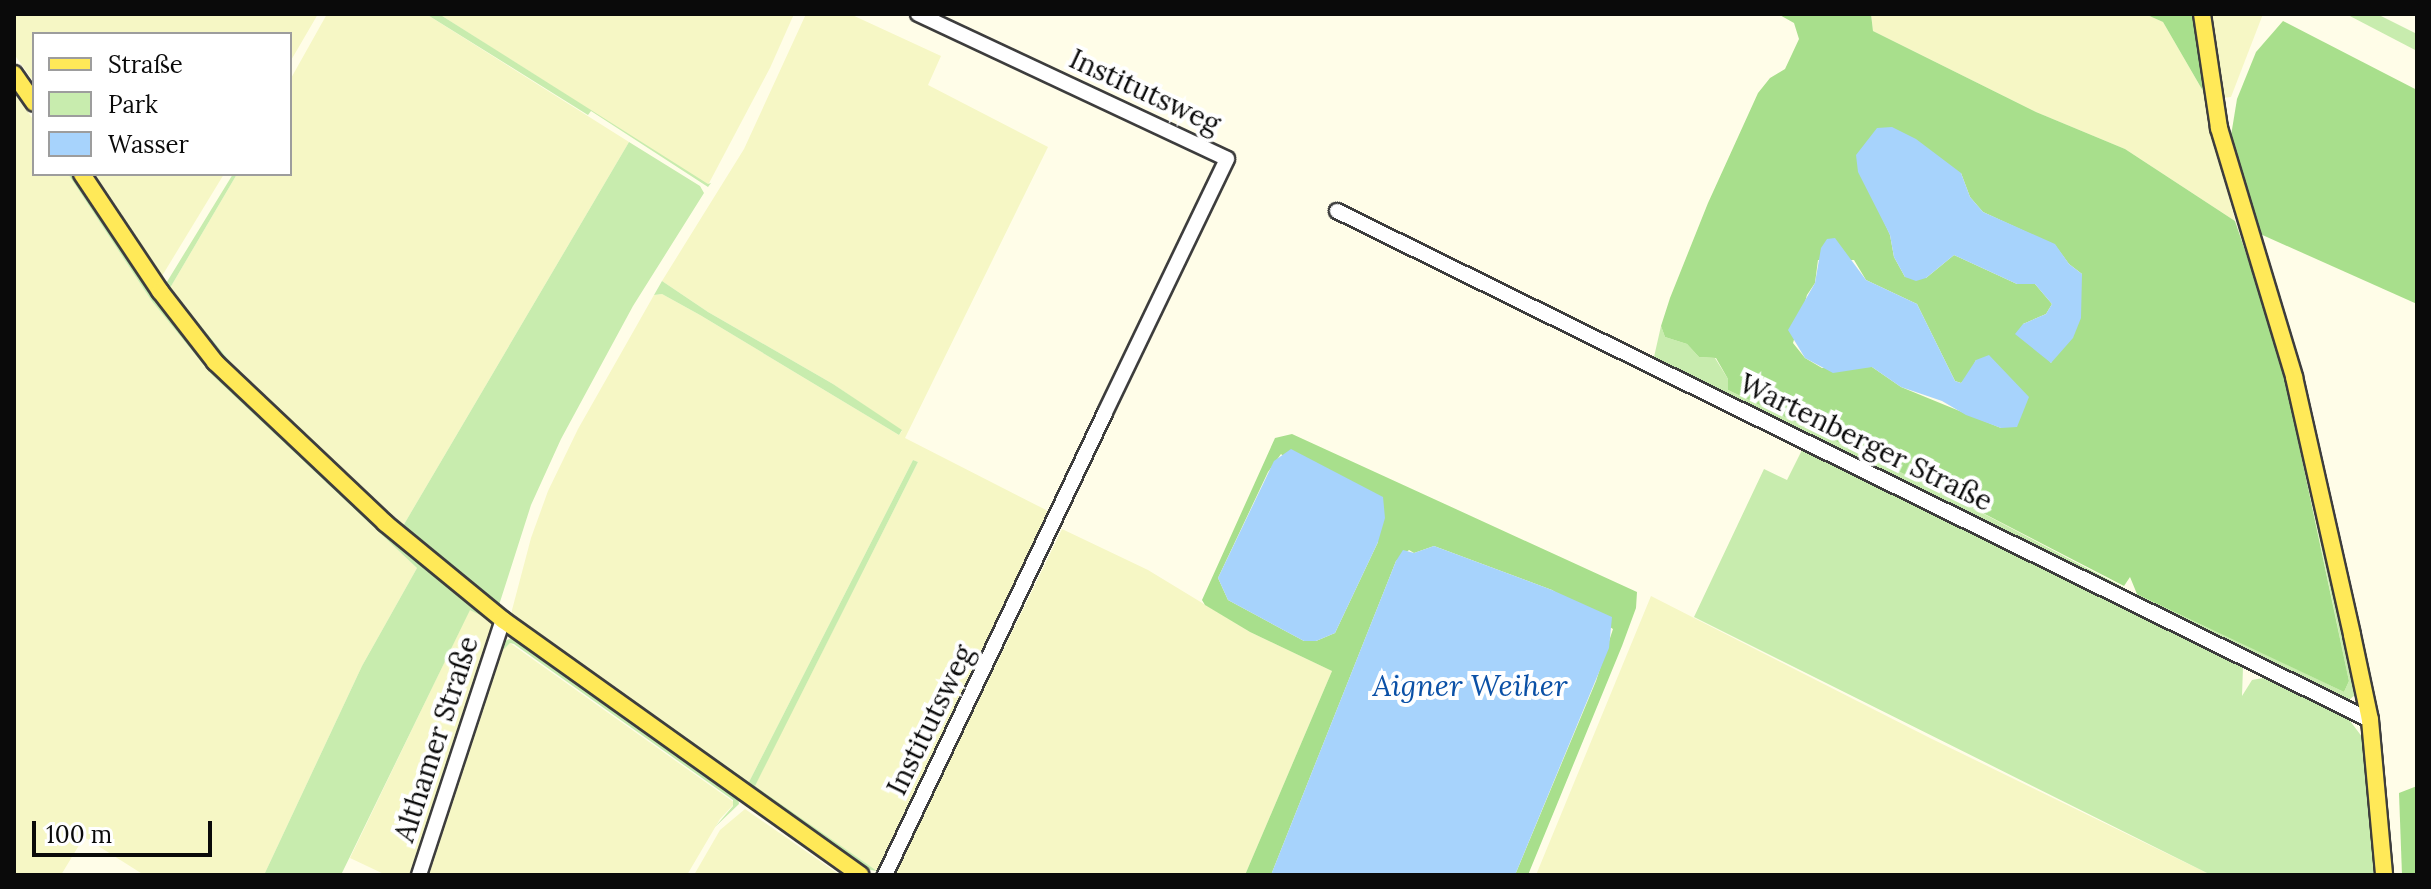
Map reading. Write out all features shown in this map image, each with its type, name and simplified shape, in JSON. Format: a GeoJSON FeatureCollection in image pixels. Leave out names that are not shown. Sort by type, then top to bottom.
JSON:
{"type":"FeatureCollection","features":[{"type":"Feature","properties":{"kind":"main road"},"geometry":{"type":"LineString","coordinates":[[2202,14],[2219,128],[2294,377],[2370,720],[2384,875]]}},
{"type":"Feature","properties":{"kind":"main road"},"geometry":{"type":"LineString","coordinates":[[14,74],[32,100]]}},
{"type":"Feature","properties":{"kind":"main road"},"geometry":{"type":"LineString","coordinates":[[83,176],[160,291],[215,362],[385,523],[503,620],[860,875]]}},
{"type":"Feature","properties":{"kind":"street","name":"Institutsweg"},"geometry":{"type":"LineString","coordinates":[[885,875],[1227,159],[918,14]]}},
{"type":"Feature","properties":{"kind":"street","name":"Wartenberger Straße"},"geometry":{"type":"LineString","coordinates":[[1337,211],[2370,720]]}},
{"type":"Feature","properties":{"kind":"street","name":"Althamer Straße"},"geometry":{"type":"LineString","coordinates":[[419,875],[503,620]]}},
{"type":"Feature","properties":{"kind":"green space"},"geometry":{"type":"Polygon","coordinates":[[[14,14],[318,14],[292,59],[292,32],[32,32],[32,79],[14,54],[14,14]]]}},
{"type":"Feature","properties":{"kind":"green space"},"geometry":{"type":"Polygon","coordinates":[[[327,14],[426,14],[629,142],[403,526],[236,369],[170,288],[236,176],[292,176],[292,76],[327,14]]]}},
{"type":"Feature","properties":{"kind":"green space"},"geometry":{"type":"Polygon","coordinates":[[[426,14],[439,14],[708,184],[711,183],[708,187],[591,111],[588,115],[426,14]]]}},
{"type":"Feature","properties":{"kind":"green space"},"geometry":{"type":"Polygon","coordinates":[[[439,14],[794,14],[770,68],[708,185],[439,14]]]}},
{"type":"Feature","properties":{"kind":"green space"},"geometry":{"type":"Polygon","coordinates":[[[806,14],[850,14],[941,56],[928,85],[1048,147],[905,438],[1050,512],[877,871],[754,787],[918,462],[913,460],[749,782],[512,614],[531,538],[548,491],[578,429],[654,295],[662,294],[700,315],[899,435],[902,431],[833,384],[708,312],[662,281],[744,149],[806,14]]]}},
{"type":"Feature","properties":{"kind":"green space"},"geometry":{"type":"Polygon","coordinates":[[[1778,14],[1871,14],[1873,31],[2036,112],[2125,149],[2235,221],[2279,351],[2349,681],[2344,692],[2137,594],[2130,577],[2124,586],[1948,495],[1728,390],[1728,379],[1716,358],[1699,357],[1687,344],[1665,337],[1661,326],[1708,203],[1758,93],[1770,78],[1785,69],[1799,39],[1794,23],[1778,14]],[[1961,173],[1866,182],[1890,235],[1894,257],[1905,277],[1926,278],[1954,255],[2017,284],[2035,284],[2052,304],[2046,314],[2023,324],[2051,363],[2082,274],[2069,264],[2055,245],[1983,212],[1970,197],[1961,173]],[[1818,260],[1815,283],[1807,295],[1793,343],[1805,358],[1822,368],[1872,367],[1901,387],[2001,428],[1976,360],[1968,377],[1961,383],[1955,381],[1917,304],[1866,280],[1854,260],[1818,260]]]}},
{"type":"Feature","properties":{"kind":"green space"},"geometry":{"type":"Polygon","coordinates":[[[1871,14],[2145,14],[2163,22],[2203,91],[2235,221],[2125,149],[2036,112],[1873,31],[1871,14]]]}},
{"type":"Feature","properties":{"kind":"green space"},"geometry":{"type":"Polygon","coordinates":[[[2145,14],[2193,14],[2203,91],[2163,22],[2145,14]]]}},
{"type":"Feature","properties":{"kind":"green space"},"geometry":{"type":"Polygon","coordinates":[[[2208,14],[2263,14],[2231,97],[2222,98],[2208,14]]]}},
{"type":"Feature","properties":{"kind":"green space"},"geometry":{"type":"Polygon","coordinates":[[[2346,14],[2377,14],[2417,34],[2417,51],[2346,14]]]}},
{"type":"Feature","properties":{"kind":"green space"},"geometry":{"type":"Polygon","coordinates":[[[2283,21],[2417,90],[2417,304],[2258,233],[2229,148],[2237,99],[2256,52],[2283,21]]]}},
{"type":"Feature","properties":{"kind":"green space"},"geometry":{"type":"Polygon","coordinates":[[[14,91],[32,118],[32,176],[69,176],[151,300],[211,374],[417,568],[362,666],[264,875],[144,875],[84,837],[61,875],[14,875],[14,91]]]}},
{"type":"Feature","properties":{"kind":"green space"},"geometry":{"type":"Polygon","coordinates":[[[629,142],[700,186],[704,193],[633,306],[561,439],[531,505],[499,605],[413,541],[216,352],[165,285],[232,176],[236,176],[170,288],[236,369],[403,526],[629,142]]]}},
{"type":"Feature","properties":{"kind":"green space"},"geometry":{"type":"Polygon","coordinates":[[[69,176],[75,176],[129,258],[357,506],[492,621],[470,610],[341,875],[264,875],[362,666],[417,568],[211,374],[151,300],[69,176]]]}},
{"type":"Feature","properties":{"kind":"green space"},"geometry":{"type":"Polygon","coordinates":[[[96,176],[223,176],[162,276],[96,176]]]}},
{"type":"Feature","properties":{"kind":"green space"},"geometry":{"type":"Polygon","coordinates":[[[662,281],[708,312],[833,384],[902,430],[899,435],[700,315],[662,294],[654,295],[662,281]]]}},
{"type":"Feature","properties":{"kind":"green space"},"geometry":{"type":"Polygon","coordinates":[[[1661,326],[1665,337],[1687,344],[1699,357],[1715,358],[1728,379],[1728,390],[1948,495],[2125,588],[2068,564],[1654,357],[1661,326]]]}},
{"type":"Feature","properties":{"kind":"green space"},"geometry":{"type":"Polygon","coordinates":[[[2280,350],[2357,693],[2347,702],[2138,599],[2137,594],[2344,692],[2349,681],[2280,350]]]}},
{"type":"Feature","properties":{"kind":"green space"},"geometry":{"type":"Polygon","coordinates":[[[1292,434],[1637,592],[1636,608],[1622,646],[1528,875],[1515,875],[1596,681],[1613,629],[1552,590],[1434,546],[1414,553],[1409,550],[1396,561],[1271,875],[1245,875],[1332,671],[1250,632],[1205,605],[1202,600],[1275,438],[1292,434]],[[1281,454],[1268,472],[1218,578],[1228,600],[1304,641],[1316,641],[1335,633],[1378,542],[1281,454]]]}},
{"type":"Feature","properties":{"kind":"green space"},"geometry":{"type":"Polygon","coordinates":[[[1804,446],[2243,667],[2242,696],[2252,680],[2263,678],[2347,717],[2366,742],[2377,875],[2211,875],[1694,617],[1764,469],[1787,480],[1804,446]]]}},
{"type":"Feature","properties":{"kind":"green space"},"geometry":{"type":"Polygon","coordinates":[[[913,460],[918,462],[755,786],[877,871],[864,869],[516,621],[512,614],[749,782],[913,460]]]}},
{"type":"Feature","properties":{"kind":"green space"},"geometry":{"type":"Polygon","coordinates":[[[1062,529],[1148,570],[1250,632],[1332,671],[1245,875],[894,875],[1062,529]]]}},
{"type":"Feature","properties":{"kind":"green space"},"geometry":{"type":"Polygon","coordinates":[[[1651,596],[1930,738],[2211,875],[1536,875],[1651,596]]]}},
{"type":"Feature","properties":{"kind":"green space"},"geometry":{"type":"Polygon","coordinates":[[[470,609],[492,621],[493,632],[414,875],[386,875],[350,858],[470,609]]]}},
{"type":"Feature","properties":{"kind":"green space"},"geometry":{"type":"Polygon","coordinates":[[[511,638],[520,640],[738,797],[739,804],[715,827],[733,806],[733,800],[514,644],[510,643],[500,653],[487,689],[502,643],[511,638]]]}},
{"type":"Feature","properties":{"kind":"green space"},"geometry":{"type":"Polygon","coordinates":[[[510,643],[735,803],[720,819],[687,875],[426,875],[500,652],[510,643]]]}},
{"type":"Feature","properties":{"kind":"green space"},"geometry":{"type":"Polygon","coordinates":[[[2417,786],[2417,875],[2402,875],[2399,793],[2417,786]]]}},
{"type":"Feature","properties":{"kind":"green space"},"geometry":{"type":"Polygon","coordinates":[[[745,809],[840,875],[694,875],[720,830],[745,809]]]}},
{"type":"Feature","properties":{"kind":"water"},"geometry":{"type":"Polygon","coordinates":[[[1892,127],[1916,139],[1961,173],[1970,197],[1983,212],[2055,244],[2069,264],[2082,274],[2081,318],[2073,338],[2051,363],[2015,334],[2023,324],[2046,314],[2052,304],[2035,284],[2017,284],[1954,255],[1926,278],[1916,281],[1905,277],[1894,257],[1890,235],[1858,172],[1856,155],[1877,128],[1892,127]]]}},
{"type":"Feature","properties":{"kind":"water"},"geometry":{"type":"Polygon","coordinates":[[[1835,238],[1866,280],[1917,304],[1955,381],[1961,383],[1976,360],[1989,355],[2029,397],[2017,427],[2001,428],[1966,415],[1942,401],[1901,387],[1872,367],[1833,373],[1805,358],[1788,330],[1815,283],[1821,248],[1827,239],[1835,238]]]}},
{"type":"Feature","properties":{"kind":"water"},"geometry":{"type":"Polygon","coordinates":[[[1291,449],[1383,497],[1385,518],[1378,542],[1335,633],[1316,641],[1304,641],[1228,600],[1218,578],[1274,461],[1291,449]]]}},
{"type":"Feature","properties":{"kind":"water","name":"Aigner Weiher"},"geometry":{"type":"Polygon","coordinates":[[[1434,546],[1552,590],[1612,617],[1609,648],[1515,875],[1271,875],[1396,561],[1403,550],[1414,553],[1434,546]]]}}]}
